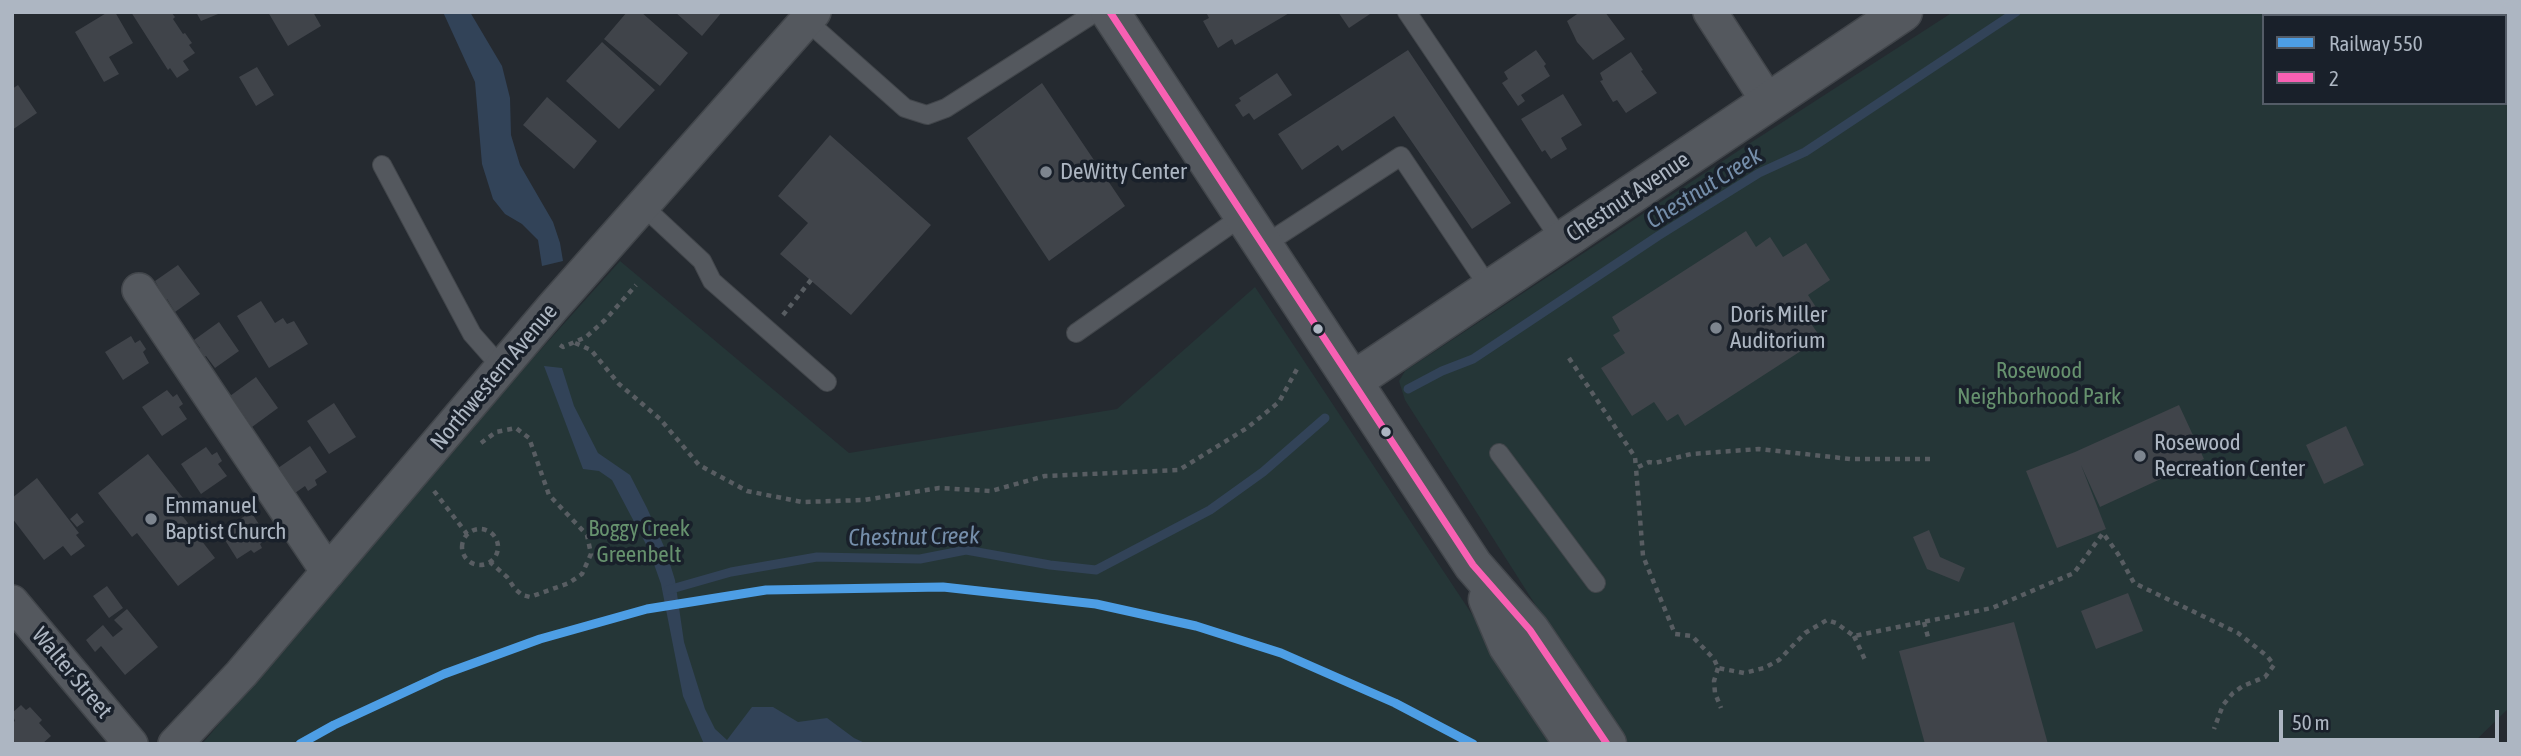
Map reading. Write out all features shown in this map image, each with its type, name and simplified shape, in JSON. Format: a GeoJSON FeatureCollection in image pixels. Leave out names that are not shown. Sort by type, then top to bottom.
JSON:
{"type":"FeatureCollection","features":[{"type":"Feature","properties":{"kind":"street"},"geometry":{"type":"LineString","coordinates":[[1710,12],[1769,103]]}},
{"type":"Feature","properties":{"kind":"street","name":"Chestnut Avenue"},"geometry":{"type":"LineString","coordinates":[[1353,382],[1903,12]]}},
{"type":"Feature","properties":{"kind":"street"},"geometry":{"type":"LineString","coordinates":[[1114,15],[1473,565],[1530,630],[1607,744]]}},
{"type":"Feature","properties":{"kind":"street","name":"Northwestern Avenue"},"geometry":{"type":"LineString","coordinates":[[175,744],[241,674],[328,572],[431,482],[502,368],[810,16]]}},
{"type":"Feature","properties":{"kind":"street"},"geometry":{"type":"LineString","coordinates":[[139,290],[328,572]]}},
{"type":"Feature","properties":{"kind":"street"},"geometry":{"type":"LineString","coordinates":[[1473,565],[1508,646],[1574,744]]}},
{"type":"Feature","properties":{"kind":"street","name":"Walter Street"},"geometry":{"type":"LineString","coordinates":[[12,602],[131,744]]}},
{"type":"Feature","properties":{"kind":"lane"},"geometry":{"type":"LineString","coordinates":[[1407,12],[1562,242]]}},
{"type":"Feature","properties":{"kind":"lane"},"geometry":{"type":"LineString","coordinates":[[810,16],[905,108],[928,115],[947,108],[1114,15]]}},
{"type":"Feature","properties":{"kind":"lane"},"geometry":{"type":"LineString","coordinates":[[1076,333],[1254,230],[1401,156],[1490,289]]}},
{"type":"Feature","properties":{"kind":"lane"},"geometry":{"type":"LineString","coordinates":[[382,165],[472,334],[502,368]]}},
{"type":"Feature","properties":{"kind":"lane"},"geometry":{"type":"LineString","coordinates":[[643,205],[702,261],[712,281],[827,382]]}},
{"type":"Feature","properties":{"kind":"lane"},"geometry":{"type":"LineString","coordinates":[[1499,453],[1596,583]]}},
{"type":"Feature","properties":{"kind":"path"},"geometry":{"type":"LineString","coordinates":[[769,332],[811,280]]}},
{"type":"Feature","properties":{"kind":"path"},"geometry":{"type":"LineString","coordinates":[[554,341],[563,347],[586,337],[636,285]]}},
{"type":"Feature","properties":{"kind":"path"},"geometry":{"type":"LineString","coordinates":[[575,343],[591,350],[620,384],[660,419],[699,465],[747,491],[802,502],[864,500],[939,488],[990,491],[1045,476],[1179,470],[1247,428],[1279,402],[1297,369]]}},
{"type":"Feature","properties":{"kind":"path"},"geometry":{"type":"LineString","coordinates":[[1569,358],[1635,457],[1643,556],[1675,634],[1692,636],[1714,659],[1718,668],[1715,693],[1721,708]]}},
{"type":"Feature","properties":{"kind":"path"},"geometry":{"type":"LineString","coordinates":[[474,449],[496,432],[516,428],[530,438],[549,495],[587,536],[592,554],[582,574],[569,583],[530,597],[515,589],[507,577],[490,562]]}},
{"type":"Feature","properties":{"kind":"path"},"geometry":{"type":"LineString","coordinates":[[1636,468],[1649,462],[1655,463],[1691,454],[1759,449],[1850,459],[1930,459]]}},
{"type":"Feature","properties":{"kind":"path"},"geometry":{"type":"LineString","coordinates":[[431,482],[467,534]]}},
{"type":"Feature","properties":{"kind":"path"},"geometry":{"type":"LineString","coordinates":[[477,528],[493,534],[498,552],[490,562],[478,565],[467,560],[462,544],[467,534],[477,528]]}},
{"type":"Feature","properties":{"kind":"path"},"geometry":{"type":"LineString","coordinates":[[1854,636],[1992,608],[2074,573],[2103,533],[2134,583],[2238,633],[2274,665],[2265,677],[2242,686],[2233,693],[2223,705],[2214,729]]}},
{"type":"Feature","properties":{"kind":"path"},"geometry":{"type":"LineString","coordinates":[[1718,668],[1744,673],[1763,668],[1779,660],[1805,633],[1827,621],[1854,636],[1866,662]]}},
{"type":"Feature","properties":{"kind":"path"},"geometry":{"type":"LineString","coordinates":[[1924,622],[1929,641]]}},
{"type":"Feature","properties":{"kind":"green space","name":"Rosewood Neighborhood Park"},"geometry":{"type":"Polygon","coordinates":[[[1953,12],[2509,12],[2509,708],[2472,744],[1624,744],[1405,400],[1399,381],[1405,371],[1953,12]]]}},
{"type":"Feature","properties":{"kind":"green space","name":"Boggy Creek Greenbelt"},"geometry":{"type":"Polygon","coordinates":[[[620,261],[849,453],[1117,409],[1255,287],[1558,744],[202,744],[425,479],[620,261]]]}},
{"type":"Feature","properties":{"kind":"water"},"geometry":{"type":"Polygon","coordinates":[[[443,12],[470,12],[502,66],[510,98],[511,135],[520,165],[553,222],[563,261],[542,266],[538,240],[522,224],[505,214],[493,199],[482,164],[475,82],[443,12]]]}},
{"type":"Feature","properties":{"kind":"water"},"geometry":{"type":"Polygon","coordinates":[[[544,366],[562,368],[574,406],[598,453],[630,475],[647,508],[666,551],[675,580],[684,642],[705,709],[715,729],[727,740],[752,707],[773,707],[798,722],[827,718],[867,744],[704,744],[683,696],[661,584],[649,550],[612,480],[599,471],[583,469],[544,366]]]}},
{"type":"Feature","properties":{"kind":"building"},"geometry":{"type":"Polygon","coordinates":[[[108,12],[115,12],[133,43],[109,57],[119,74],[104,82],[75,32],[108,12]]]}},
{"type":"Feature","properties":{"kind":"building"},"geometry":{"type":"Polygon","coordinates":[[[131,12],[171,12],[183,34],[185,33],[192,43],[189,45],[195,53],[183,61],[189,70],[177,78],[170,68],[168,70],[131,12]]]}},
{"type":"Feature","properties":{"kind":"building"},"geometry":{"type":"Polygon","coordinates":[[[196,12],[223,12],[201,21],[196,12]]]}},
{"type":"Feature","properties":{"kind":"building"},"geometry":{"type":"Polygon","coordinates":[[[268,12],[313,12],[321,26],[288,46],[268,12]]]}},
{"type":"Feature","properties":{"kind":"building"},"geometry":{"type":"Polygon","coordinates":[[[627,12],[641,12],[688,53],[660,86],[604,39],[627,12]]]}},
{"type":"Feature","properties":{"kind":"building"},"geometry":{"type":"Polygon","coordinates":[[[675,12],[722,12],[702,36],[675,12]]]}},
{"type":"Feature","properties":{"kind":"building"},"geometry":{"type":"Polygon","coordinates":[[[1206,12],[1291,12],[1235,45],[1232,39],[1218,48],[1203,21],[1209,18],[1206,12]]]}},
{"type":"Feature","properties":{"kind":"building"},"geometry":{"type":"Polygon","coordinates":[[[1338,12],[1373,12],[1349,28],[1338,12]]]}},
{"type":"Feature","properties":{"kind":"building"},"geometry":{"type":"Polygon","coordinates":[[[1580,12],[1605,12],[1625,39],[1593,60],[1577,42],[1567,21],[1580,12]]]}},
{"type":"Feature","properties":{"kind":"building"},"geometry":{"type":"Polygon","coordinates":[[[2509,39],[2507,75],[2507,40],[2509,39]]]}},
{"type":"Feature","properties":{"kind":"building"},"geometry":{"type":"Polygon","coordinates":[[[602,42],[655,90],[619,129],[566,81],[602,42]]]}},
{"type":"Feature","properties":{"kind":"building"},"geometry":{"type":"Polygon","coordinates":[[[1408,50],[1511,203],[1472,229],[1394,116],[1342,151],[1338,145],[1302,170],[1278,134],[1408,50]]]}},
{"type":"Feature","properties":{"kind":"building"},"geometry":{"type":"Polygon","coordinates":[[[1536,50],[1546,64],[1544,66],[1550,76],[1521,95],[1525,101],[1518,106],[1502,83],[1508,79],[1504,72],[1536,50]]]}},
{"type":"Feature","properties":{"kind":"building"},"geometry":{"type":"Polygon","coordinates":[[[1631,52],[1657,93],[1626,113],[1617,100],[1613,102],[1600,81],[1603,80],[1600,73],[1631,52]]]}},
{"type":"Feature","properties":{"kind":"building"},"geometry":{"type":"Polygon","coordinates":[[[257,67],[274,95],[256,106],[239,77],[257,67]]]}},
{"type":"Feature","properties":{"kind":"building"},"geometry":{"type":"Polygon","coordinates":[[[1277,73],[1292,95],[1254,120],[1249,113],[1243,117],[1235,105],[1241,101],[1239,98],[1277,73]]]}},
{"type":"Feature","properties":{"kind":"building","name":"DeWitty Center"},"geometry":{"type":"Polygon","coordinates":[[[1042,83],[1125,206],[1049,261],[967,138],[1042,83]]]}},
{"type":"Feature","properties":{"kind":"building"},"geometry":{"type":"Polygon","coordinates":[[[18,85],[37,113],[12,130],[12,89],[18,85]]]}},
{"type":"Feature","properties":{"kind":"building"},"geometry":{"type":"Polygon","coordinates":[[[1563,94],[1582,125],[1561,138],[1567,149],[1551,159],[1545,150],[1542,152],[1521,119],[1563,94]]]}},
{"type":"Feature","properties":{"kind":"building"},"geometry":{"type":"Polygon","coordinates":[[[547,97],[597,141],[574,169],[523,125],[547,97]]]}},
{"type":"Feature","properties":{"kind":"building"},"geometry":{"type":"Polygon","coordinates":[[[830,135],[931,225],[851,315],[780,254],[808,223],[778,196],[830,135]]]}},
{"type":"Feature","properties":{"kind":"building","name":"Doris Miller Auditorium"},"geometry":{"type":"Polygon","coordinates":[[[1746,231],[1756,247],[1770,237],[1783,257],[1806,243],[1830,280],[1808,295],[1823,318],[1812,325],[1821,338],[1685,426],[1678,414],[1667,421],[1654,402],[1632,416],[1601,368],[1625,353],[1613,335],[1620,331],[1612,317],[1746,231]]]}},
{"type":"Feature","properties":{"kind":"building"},"geometry":{"type":"Polygon","coordinates":[[[178,265],[200,294],[175,312],[167,299],[163,302],[156,293],[160,290],[155,281],[178,265]]]}},
{"type":"Feature","properties":{"kind":"building"},"geometry":{"type":"Polygon","coordinates":[[[261,301],[275,323],[283,318],[287,324],[294,321],[308,344],[269,368],[237,316],[261,301]]]}},
{"type":"Feature","properties":{"kind":"building"},"geometry":{"type":"Polygon","coordinates":[[[219,322],[239,351],[215,368],[206,356],[203,358],[197,350],[200,348],[194,340],[219,322]]]}},
{"type":"Feature","properties":{"kind":"building"},"geometry":{"type":"Polygon","coordinates":[[[131,336],[135,343],[140,340],[146,349],[143,352],[149,363],[123,380],[105,352],[131,336]]]}},
{"type":"Feature","properties":{"kind":"building"},"geometry":{"type":"Polygon","coordinates":[[[256,377],[278,408],[252,427],[230,396],[256,377]]]}},
{"type":"Feature","properties":{"kind":"building"},"geometry":{"type":"Polygon","coordinates":[[[167,390],[173,397],[177,394],[183,404],[179,407],[187,419],[162,436],[142,407],[167,390]]]}},
{"type":"Feature","properties":{"kind":"building"},"geometry":{"type":"Polygon","coordinates":[[[334,403],[356,437],[329,454],[307,421],[334,403]]]}},
{"type":"Feature","properties":{"kind":"building","name":"Rosewood Recreation Center"},"geometry":{"type":"Polygon","coordinates":[[[2179,405],[2204,459],[2100,507],[2081,465],[2106,529],[2057,548],[2026,471],[2179,405]]]}},
{"type":"Feature","properties":{"kind":"building"},"geometry":{"type":"Polygon","coordinates":[[[2346,426],[2364,465],[2324,484],[2306,445],[2346,426]]]}},
{"type":"Feature","properties":{"kind":"building"},"geometry":{"type":"Polygon","coordinates":[[[310,446],[327,472],[315,480],[317,485],[308,491],[305,486],[295,493],[278,468],[310,446]]]}},
{"type":"Feature","properties":{"kind":"building"},"geometry":{"type":"Polygon","coordinates":[[[206,447],[212,455],[217,452],[222,461],[218,464],[227,476],[201,494],[181,464],[206,447]]]}},
{"type":"Feature","properties":{"kind":"building","name":"Emmanuel Baptist Church"},"geometry":{"type":"Polygon","coordinates":[[[148,454],[183,498],[174,505],[215,558],[178,586],[137,533],[132,537],[98,493],[148,454]]]}},
{"type":"Feature","properties":{"kind":"building"},"geometry":{"type":"Polygon","coordinates":[[[37,478],[79,533],[76,535],[85,546],[71,556],[63,546],[44,560],[12,518],[12,498],[37,478]]]}},
{"type":"Feature","properties":{"kind":"building"},"geometry":{"type":"Polygon","coordinates":[[[251,512],[268,538],[260,544],[262,548],[254,553],[251,550],[237,559],[220,532],[251,512]]]}},
{"type":"Feature","properties":{"kind":"building"},"geometry":{"type":"Polygon","coordinates":[[[77,513],[84,522],[77,527],[70,519],[77,513]]]}},
{"type":"Feature","properties":{"kind":"building"},"geometry":{"type":"Polygon","coordinates":[[[1929,530],[1940,557],[1965,568],[1959,582],[1927,569],[1913,537],[1929,530]]]}},
{"type":"Feature","properties":{"kind":"building"},"geometry":{"type":"Polygon","coordinates":[[[107,586],[123,608],[109,618],[93,596],[107,586]]]}},
{"type":"Feature","properties":{"kind":"building"},"geometry":{"type":"Polygon","coordinates":[[[2128,593],[2143,631],[2096,649],[2081,611],[2128,593]]]}},
{"type":"Feature","properties":{"kind":"building"},"geometry":{"type":"Polygon","coordinates":[[[127,609],[158,647],[125,675],[101,646],[95,652],[86,640],[103,625],[113,637],[123,629],[114,620],[127,609]]]}},
{"type":"Feature","properties":{"kind":"building"},"geometry":{"type":"Polygon","coordinates":[[[2014,622],[2048,744],[1925,744],[1899,651],[2014,622]]]}},
{"type":"Feature","properties":{"kind":"building"},"geometry":{"type":"Polygon","coordinates":[[[21,705],[26,710],[30,707],[51,736],[42,744],[12,744],[12,723],[15,721],[12,713],[21,705]]]}},
{"type":"Feature","properties":{"kind":"waterway","name":"Chestnut Creek"},"geometry":{"type":"LineString","coordinates":[[1408,389],[1473,359],[1658,236],[1759,173],[1805,152],[2016,12]]}},
{"type":"Feature","properties":{"kind":"waterway","name":"Chestnut Creek"},"geometry":{"type":"LineString","coordinates":[[668,590],[731,572],[817,557],[920,559],[966,550],[1096,570],[1210,510],[1263,472],[1325,418]]}},
{"type":"Feature","properties":{"kind":"rail line","name":"550"},"geometry":{"type":"LineString","coordinates":[[300,744],[334,725],[444,674],[540,639],[647,609],[766,590],[943,587],[1096,604],[1196,626],[1281,653],[1395,703],[1473,744]]}},
{"type":"Feature","properties":{"kind":"transit line","name":"2"},"geometry":{"type":"LineString","coordinates":[[1110,12],[1473,565],[1530,630],[1607,744]]}},
{"type":"Feature","properties":{"kind":"place","name":"DeWitty Center"},"geometry":{"type":"Point","coordinates":[1046,172]}},
{"type":"Feature","properties":{"kind":"place","name":"Doris Miller Auditorium"},"geometry":{"type":"Point","coordinates":[1716,328]}},
{"type":"Feature","properties":{"kind":"place","name":"Rosewood Recreation Center"},"geometry":{"type":"Point","coordinates":[2140,456]}},
{"type":"Feature","properties":{"kind":"place","name":"Emmanuel Baptist Church"},"geometry":{"type":"Point","coordinates":[151,519]}}]}
